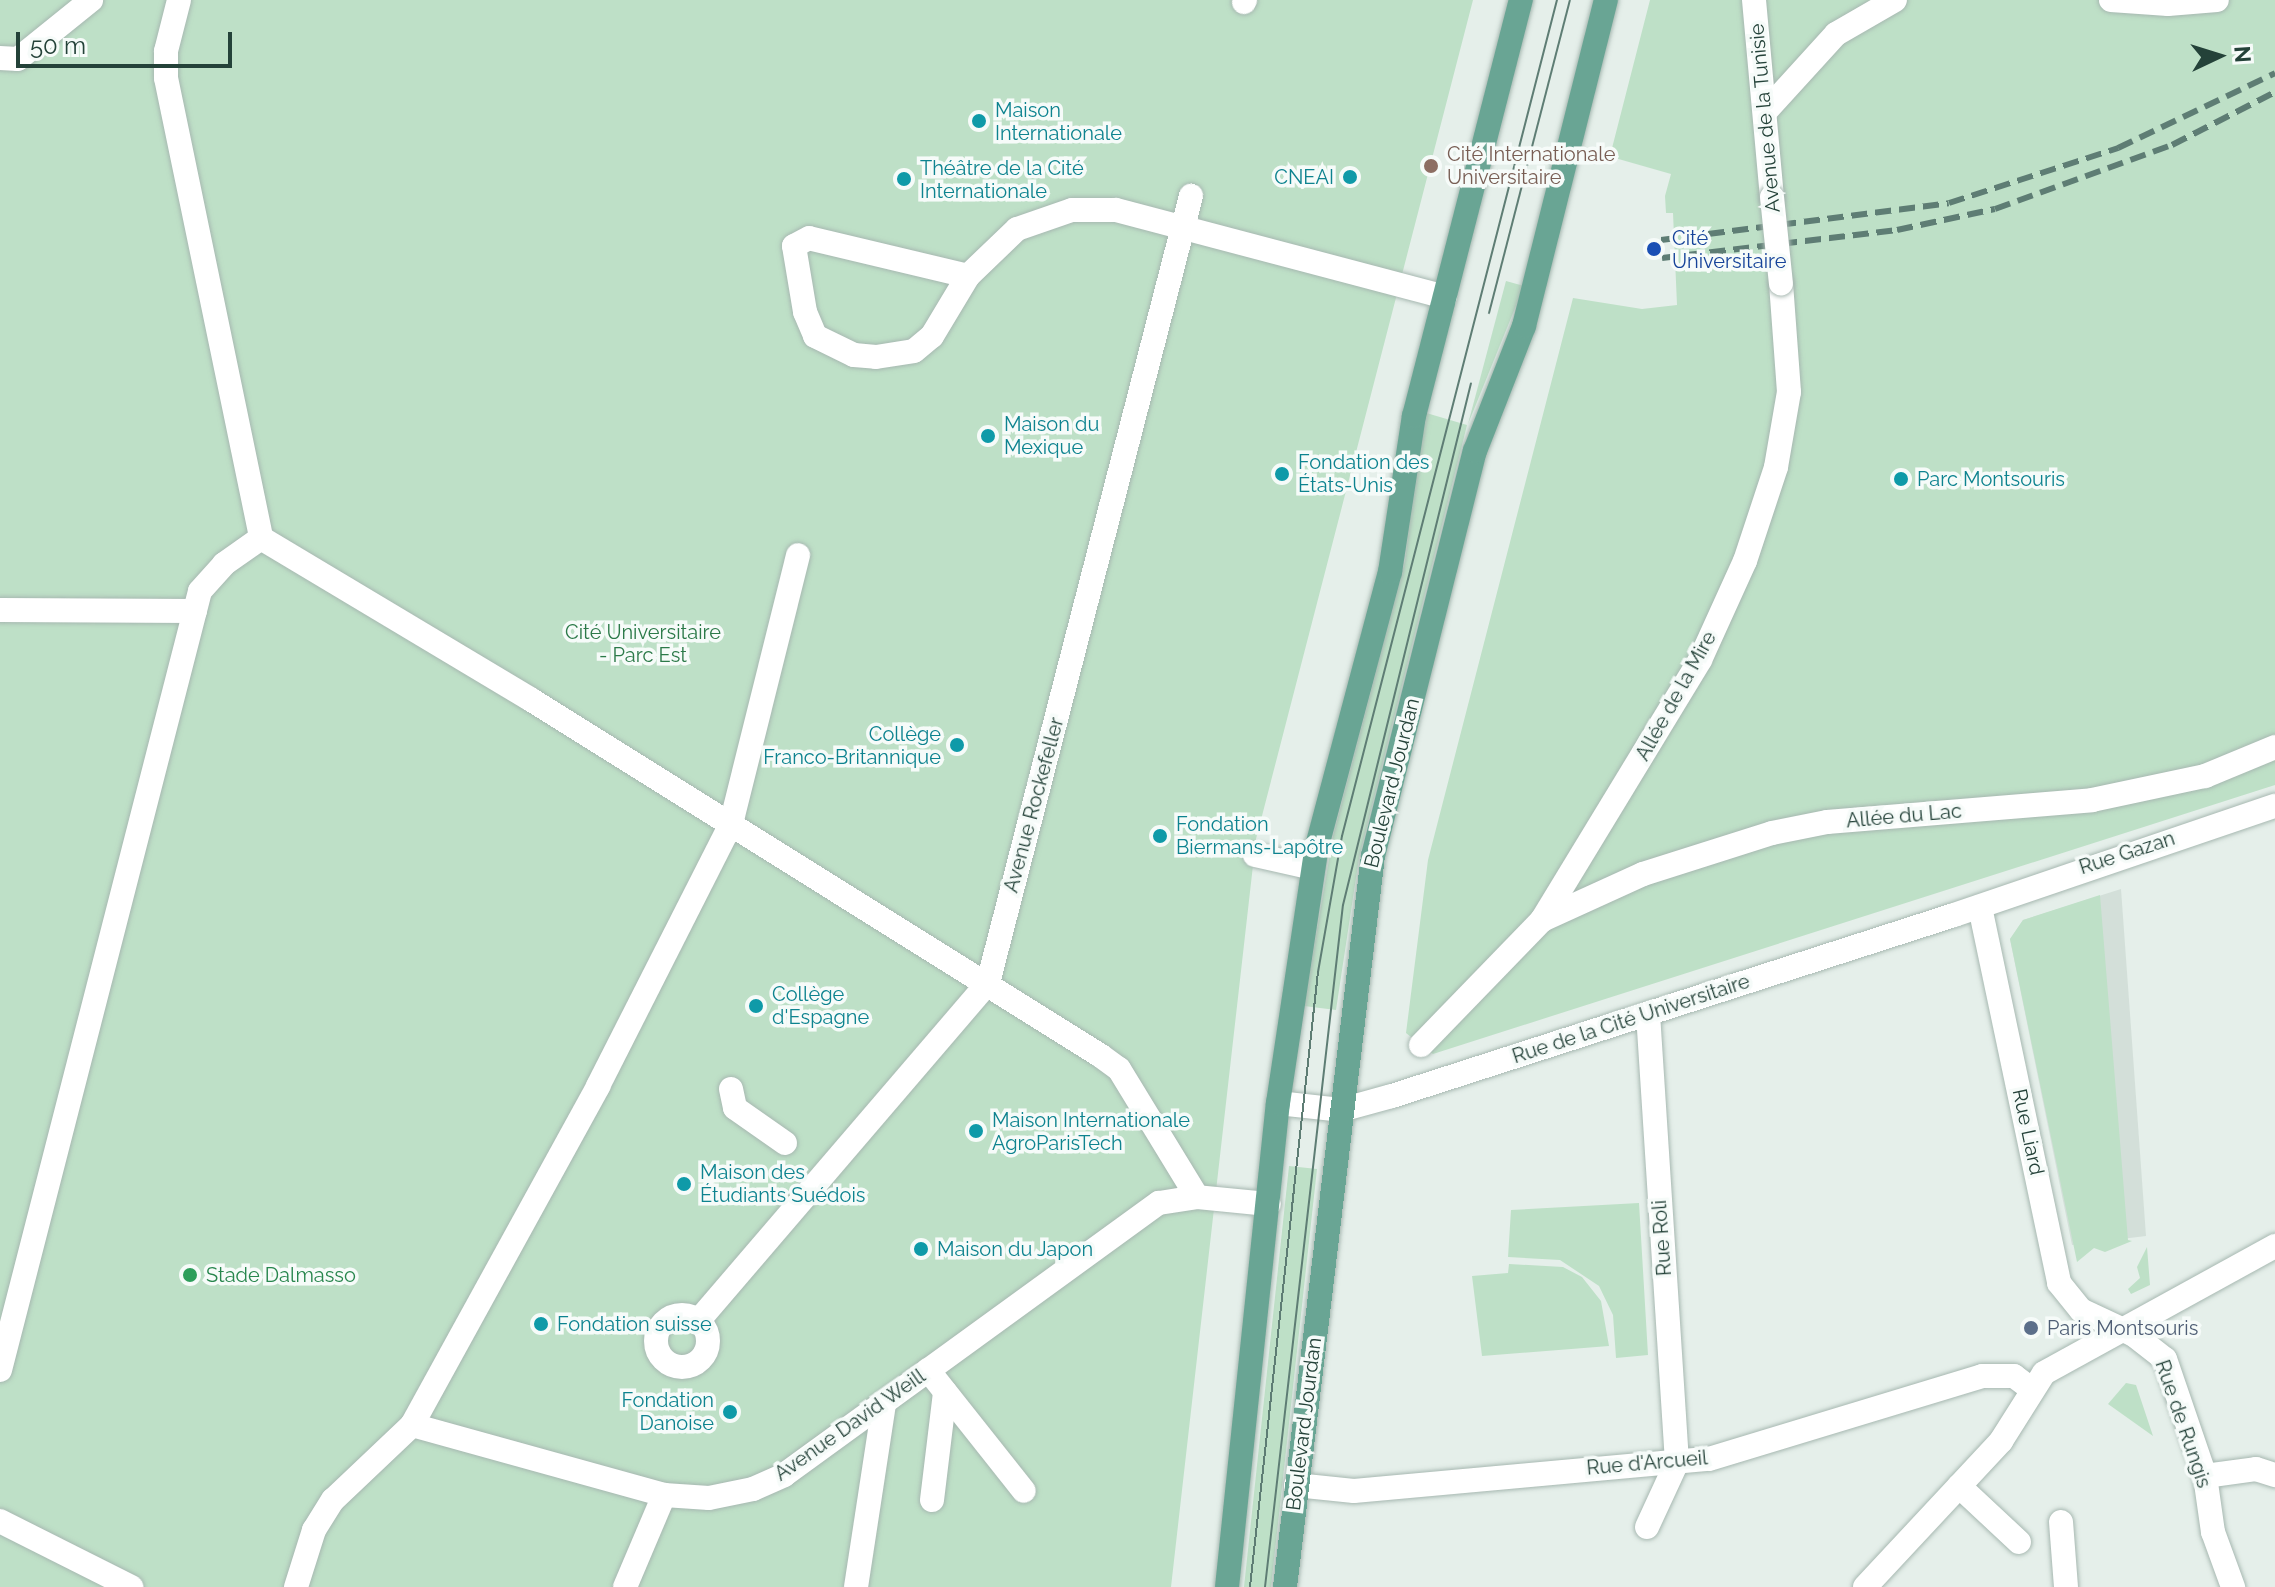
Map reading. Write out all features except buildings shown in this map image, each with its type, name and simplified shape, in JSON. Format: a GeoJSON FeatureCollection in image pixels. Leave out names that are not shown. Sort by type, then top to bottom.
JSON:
{"type":"FeatureCollection","features":[{"type":"Feature","properties":{"kind":"main road"},"geometry":{"type":"LineString","coordinates":[[1227,1587],[1278,1103],[1313,868],[1390,572],[1414,416],[1521,0]]}},
{"type":"Feature","properties":{"kind":"main road","name":"Boulevard Jourdan"},"geometry":{"type":"LineString","coordinates":[[1285,1587],[1373,856],[1475,451],[1524,326],[1606,0]]}},
{"type":"Feature","properties":{"kind":"street"},"geometry":{"type":"LineString","coordinates":[[6,63],[91,0]]}},
{"type":"Feature","properties":{"kind":"street"},"geometry":{"type":"LineString","coordinates":[[179,0],[166,51],[166,78],[261,538],[988,983],[1119,1069],[1197,1197]]}},
{"type":"Feature","properties":{"kind":"street","name":"Avenue de la Tunisie"},"geometry":{"type":"LineString","coordinates":[[1754,0],[1781,284]]}},
{"type":"Feature","properties":{"kind":"street"},"geometry":{"type":"LineString","coordinates":[[1765,112],[1836,34],[1895,0]]}},
{"type":"Feature","properties":{"kind":"street"},"geometry":{"type":"LineString","coordinates":[[2111,0],[2168,4],[2217,0]]}},
{"type":"Feature","properties":{"kind":"street","name":"Avenue Rockefeller"},"geometry":{"type":"LineString","coordinates":[[699,1320],[988,983],[1191,196]]}},
{"type":"Feature","properties":{"kind":"street"},"geometry":{"type":"LineString","coordinates":[[968,276],[809,238],[794,246],[809,327],[823,341],[854,355],[891,357],[914,351],[932,336],[968,276],[1017,229],[1072,210],[1118,201],[1183,228],[1445,297]]}},
{"type":"Feature","properties":{"kind":"street","name":"Allée de la Mire"},"geometry":{"type":"LineString","coordinates":[[1421,1045],[1542,920],[1700,660],[1765,509],[1789,392],[1781,284]]}},
{"type":"Feature","properties":{"kind":"street"},"geometry":{"type":"LineString","coordinates":[[0,1370],[195,611],[207,580],[261,538]]}},
{"type":"Feature","properties":{"kind":"street"},"geometry":{"type":"LineString","coordinates":[[296,1587],[314,1530],[333,1500],[412,1425],[598,1086],[731,824],[798,555]]}},
{"type":"Feature","properties":{"kind":"street"},"geometry":{"type":"LineString","coordinates":[[0,610],[195,611]]}},
{"type":"Feature","properties":{"kind":"street","name":"Allée du Lac"},"geometry":{"type":"LineString","coordinates":[[1542,920],[1643,874],[1772,833],[1827,822],[2092,800],[2205,776],[2275,747]]}},
{"type":"Feature","properties":{"kind":"street","name":"Rue Gazan"},"geometry":{"type":"LineString","coordinates":[[1980,907],[2275,806]]}},
{"type":"Feature","properties":{"kind":"street"},"geometry":{"type":"LineString","coordinates":[[1255,855],[1313,868]]}},
{"type":"Feature","properties":{"kind":"street","name":"Rue de la Cité Universitaire"},"geometry":{"type":"LineString","coordinates":[[1278,1103],[1341,1110],[1980,907]]}},
{"type":"Feature","properties":{"kind":"street","name":"Rue Liard"},"geometry":{"type":"LineString","coordinates":[[1980,907],[2059,1283],[2081,1310],[2118,1329]]}},
{"type":"Feature","properties":{"kind":"street","name":"Rue Roli"},"geometry":{"type":"LineString","coordinates":[[1648,1014],[1677,1462]]}},
{"type":"Feature","properties":{"kind":"street"},"geometry":{"type":"LineString","coordinates":[[731,1089],[735,1108],[785,1143]]}},
{"type":"Feature","properties":{"kind":"street","name":"Avenue David Weill"},"geometry":{"type":"LineString","coordinates":[[412,1425],[664,1495],[709,1498],[753,1489],[784,1475],[1159,1203],[1197,1197],[1269,1204]]}},
{"type":"Feature","properties":{"kind":"street"},"geometry":{"type":"LineString","coordinates":[[1865,1587],[2010,1429],[2030,1388],[2044,1373],[2118,1329],[2275,1246]]}},
{"type":"Feature","properties":{"kind":"street","name":"Rue de Rungis"},"geometry":{"type":"LineString","coordinates":[[2118,1329],[2165,1359],[2205,1476],[2213,1532],[2233,1587]]}},
{"type":"Feature","properties":{"kind":"street"},"geometry":{"type":"LineString","coordinates":[[928,1370],[1024,1491]]}},
{"type":"Feature","properties":{"kind":"street","name":"Rue d'Arcueil"},"geometry":{"type":"LineString","coordinates":[[1296,1485],[1354,1491],[1677,1462],[1723,1455],[1982,1376],[2014,1376],[2030,1388]]}},
{"type":"Feature","properties":{"kind":"street"},"geometry":{"type":"LineString","coordinates":[[932,1500],[945,1392]]}},
{"type":"Feature","properties":{"kind":"street"},"geometry":{"type":"LineString","coordinates":[[856,1587],[884,1403]]}},
{"type":"Feature","properties":{"kind":"street"},"geometry":{"type":"LineString","coordinates":[[1647,1527],[1677,1462]]}},
{"type":"Feature","properties":{"kind":"street"},"geometry":{"type":"LineString","coordinates":[[2205,1476],[2256,1469],[2275,1475]]}},
{"type":"Feature","properties":{"kind":"street"},"geometry":{"type":"LineString","coordinates":[[1959,1486],[2019,1542]]}},
{"type":"Feature","properties":{"kind":"street"},"geometry":{"type":"LineString","coordinates":[[625,1587],[664,1495]]}},
{"type":"Feature","properties":{"kind":"street"},"geometry":{"type":"LineString","coordinates":[[0,1521],[131,1587]]}},
{"type":"Feature","properties":{"kind":"street"},"geometry":{"type":"LineString","coordinates":[[2061,1522],[2066,1587]]}},
{"type":"Feature","properties":{"kind":"shaded area"},"geometry":{"type":"Polygon","coordinates":[[[2121,889],[2146,1236],[2072,1245],[2010,939],[2023,920],[2121,889]]]}},
{"type":"Feature","properties":{"kind":"green space","name":"Cité Universitaire - Parc Est"},"geometry":{"type":"Polygon","coordinates":[[[0,0],[1473,0],[1256,839],[1171,1587],[0,1587],[0,0]]]}},
{"type":"Feature","properties":{"kind":"green space","name":"Parc Montsouris"},"geometry":{"type":"Polygon","coordinates":[[[1650,0],[2275,0],[2275,785],[1433,1054],[1406,1033],[1428,860],[1573,298],[1642,309],[1677,305],[1673,213],[1666,213],[1665,196],[1671,174],[1615,158],[1611,152],[1650,0]]]}},
{"type":"Feature","properties":{"kind":"green space"},"geometry":{"type":"Polygon","coordinates":[[[1506,281],[1524,286],[1468,424],[1506,281]]]}},
{"type":"Feature","properties":{"kind":"green space"},"geometry":{"type":"Polygon","coordinates":[[[1423,412],[1467,425],[1359,858],[1336,1010],[1304,1006],[1333,836],[1405,561],[1423,412]]]}},
{"type":"Feature","properties":{"kind":"green space"},"geometry":{"type":"Polygon","coordinates":[[[2100,895],[2128,1240],[2132,1241],[2105,1252],[2094,1248],[2077,1262],[2010,939],[2023,920],[2100,895]]]}},
{"type":"Feature","properties":{"kind":"green space"},"geometry":{"type":"Polygon","coordinates":[[[1289,1166],[1317,1169],[1271,1587],[1244,1587],[1289,1166]]]}},
{"type":"Feature","properties":{"kind":"green space"},"geometry":{"type":"Polygon","coordinates":[[[1639,1203],[1648,1355],[1616,1358],[1613,1315],[1599,1286],[1560,1260],[1508,1257],[1511,1210],[1639,1203]]]}},
{"type":"Feature","properties":{"kind":"green space"},"geometry":{"type":"Polygon","coordinates":[[[2147,1247],[2150,1285],[2131,1294],[2128,1289],[2140,1278],[2137,1267],[2147,1247]]]}},
{"type":"Feature","properties":{"kind":"green space"},"geometry":{"type":"Polygon","coordinates":[[[1509,1264],[1563,1267],[1582,1277],[1601,1301],[1609,1346],[1482,1356],[1472,1276],[1508,1273],[1509,1264]]]}},
{"type":"Feature","properties":{"kind":"green space"},"geometry":{"type":"Polygon","coordinates":[[[2126,1383],[2136,1385],[2153,1436],[2108,1404],[2126,1383]]]}},
{"type":"Feature","properties":{"kind":"tram line"},"geometry":{"type":"LineString","coordinates":[[1250,1587],[1318,972],[1342,836],[1557,0]]}},
{"type":"Feature","properties":{"kind":"tram line"},"geometry":{"type":"LineString","coordinates":[[1489,313],[1570,0]]}},
{"type":"Feature","properties":{"kind":"tram line"},"geometry":{"type":"LineString","coordinates":[[1265,1587],[1343,905],[1471,383]]}},
{"type":"Feature","properties":{"kind":"railway"},"geometry":{"type":"LineString","coordinates":[[1661,240],[1949,203],[2118,148],[2275,73]]}},
{"type":"Feature","properties":{"kind":"railway"},"geometry":{"type":"LineString","coordinates":[[1662,258],[1897,230],[1995,209],[2172,145],[2275,92]]}},
{"type":"Feature","properties":{"kind":"place","name":"Maison Internationale"},"geometry":{"type":"Point","coordinates":[979,121]}},
{"type":"Feature","properties":{"kind":"place","name":"Cité Internationale Universitaire"},"geometry":{"type":"Point","coordinates":[1431,166]}},
{"type":"Feature","properties":{"kind":"place","name":"CNEAI"},"geometry":{"type":"Point","coordinates":[1350,177]}},
{"type":"Feature","properties":{"kind":"place","name":"Théâtre de la Cité Internationale"},"geometry":{"type":"Point","coordinates":[904,179]}},
{"type":"Feature","properties":{"kind":"place","name":"Cité Universitaire"},"geometry":{"type":"Point","coordinates":[1654,249]}},
{"type":"Feature","properties":{"kind":"place","name":"Maison du Mexique"},"geometry":{"type":"Point","coordinates":[988,436]}},
{"type":"Feature","properties":{"kind":"place","name":"Fondation des États-Unis"},"geometry":{"type":"Point","coordinates":[1282,474]}},
{"type":"Feature","properties":{"kind":"place","name":"Parc Montsouris"},"geometry":{"type":"Point","coordinates":[1901,479]}},
{"type":"Feature","properties":{"kind":"place","name":"Collège Franco-Britannique"},"geometry":{"type":"Point","coordinates":[957,745]}},
{"type":"Feature","properties":{"kind":"place","name":"Fondation Biermans-Lapôtre"},"geometry":{"type":"Point","coordinates":[1160,836]}},
{"type":"Feature","properties":{"kind":"place","name":"Collège d'Espagne"},"geometry":{"type":"Point","coordinates":[756,1006]}},
{"type":"Feature","properties":{"kind":"place","name":"Maison Internationale AgroParisTech"},"geometry":{"type":"Point","coordinates":[976,1131]}},
{"type":"Feature","properties":{"kind":"place","name":"Maison des Étudiants Suédois"},"geometry":{"type":"Point","coordinates":[684,1184]}},
{"type":"Feature","properties":{"kind":"place","name":"Maison du Japon"},"geometry":{"type":"Point","coordinates":[921,1249]}},
{"type":"Feature","properties":{"kind":"place","name":"Stade Dalmasso"},"geometry":{"type":"Point","coordinates":[190,1275]}},
{"type":"Feature","properties":{"kind":"place","name":"Fondation suisse"},"geometry":{"type":"Point","coordinates":[541,1324]}},
{"type":"Feature","properties":{"kind":"place","name":"Paris Montsouris"},"geometry":{"type":"Point","coordinates":[2031,1328]}},
{"type":"Feature","properties":{"kind":"place","name":"Fondation Danoise"},"geometry":{"type":"Point","coordinates":[730,1412]}}]}
